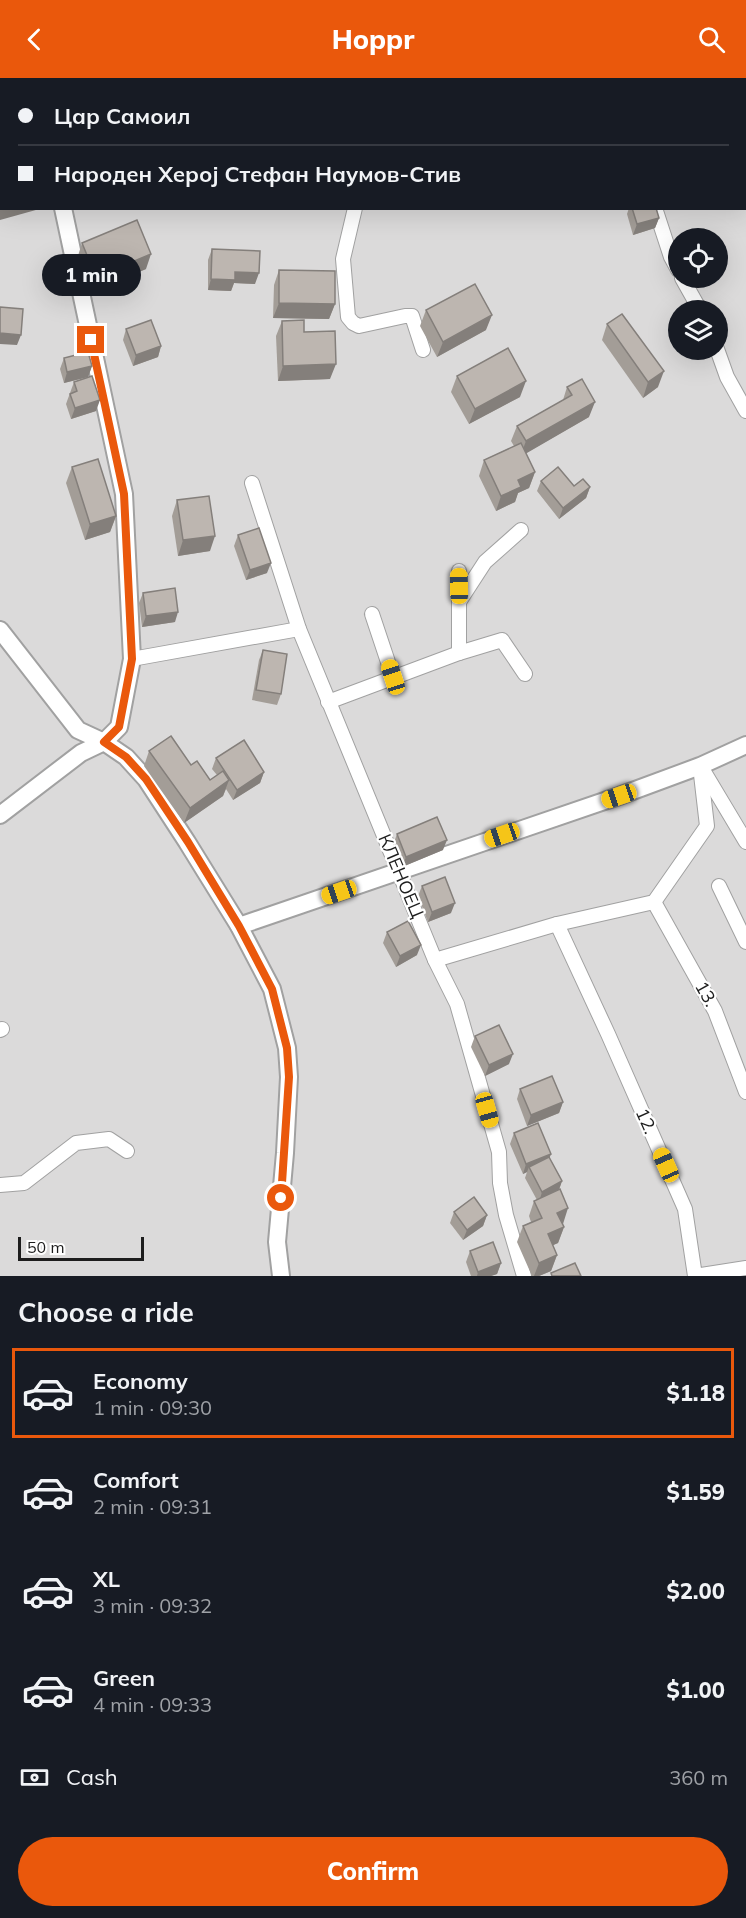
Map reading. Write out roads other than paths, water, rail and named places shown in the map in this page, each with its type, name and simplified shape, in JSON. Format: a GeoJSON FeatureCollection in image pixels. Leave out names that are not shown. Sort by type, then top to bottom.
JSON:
{"type":"FeatureCollection","features":[{"type":"Feature","properties":{"kind":"street"},"geometry":{"type":"LineString","coordinates":[[0,815],[81,753],[104,742],[119,727],[132,659],[124,494],[63,210]]}},
{"type":"Feature","properties":{"kind":"street"},"geometry":{"type":"LineString","coordinates":[[356,210],[344,259],[348,317],[359,326],[412,316],[423,350]]}},
{"type":"Feature","properties":{"kind":"street"},"geometry":{"type":"LineString","coordinates":[[656,210],[668,248]]}},
{"type":"Feature","properties":{"kind":"street"},"geometry":{"type":"LineString","coordinates":[[721,360],[746,411]]}},
{"type":"Feature","properties":{"kind":"street","name":"КЛЕНОЕЦ"},"geometry":{"type":"LineString","coordinates":[[252,483],[299,629],[435,960],[457,1004],[499,1152],[500,1183],[506,1215],[524,1276]]}},
{"type":"Feature","properties":{"kind":"street"},"geometry":{"type":"LineString","coordinates":[[459,602],[485,562],[521,530]]}},
{"type":"Feature","properties":{"kind":"street"},"geometry":{"type":"LineString","coordinates":[[459,571],[459,653]]}},
{"type":"Feature","properties":{"kind":"street"},"geometry":{"type":"LineString","coordinates":[[372,614],[393,677]]}},
{"type":"Feature","properties":{"kind":"street"},"geometry":{"type":"LineString","coordinates":[[132,659],[299,629]]}},
{"type":"Feature","properties":{"kind":"street"},"geometry":{"type":"LineString","coordinates":[[0,630],[78,730],[104,742],[126,757],[146,779],[188,842],[239,926],[272,989],[287,1048],[289,1077],[277,1242],[281,1276]]}},
{"type":"Feature","properties":{"kind":"street"},"geometry":{"type":"LineString","coordinates":[[328,702],[459,653],[502,640],[525,674]]}},
{"type":"Feature","properties":{"kind":"street"},"geometry":{"type":"LineString","coordinates":[[239,926],[700,766],[746,745]]}},
{"type":"Feature","properties":{"kind":"street"},"geometry":{"type":"LineString","coordinates":[[700,766],[746,842]]}},
{"type":"Feature","properties":{"kind":"street"},"geometry":{"type":"LineString","coordinates":[[435,960],[557,924],[654,902],[707,826],[700,766]]}},
{"type":"Feature","properties":{"kind":"street"},"geometry":{"type":"LineString","coordinates":[[719,886],[746,942]]}},
{"type":"Feature","properties":{"kind":"street","name":"13."},"geometry":{"type":"LineString","coordinates":[[654,902],[715,1011],[746,1092]]}},
{"type":"Feature","properties":{"kind":"street","name":"12."},"geometry":{"type":"LineString","coordinates":[[557,924],[685,1209],[694,1276],[746,1268]]}},
{"type":"Feature","properties":{"kind":"street"},"geometry":{"type":"LineString","coordinates":[[0,1185],[24,1183],[76,1143],[110,1139],[127,1150]]}}]}
